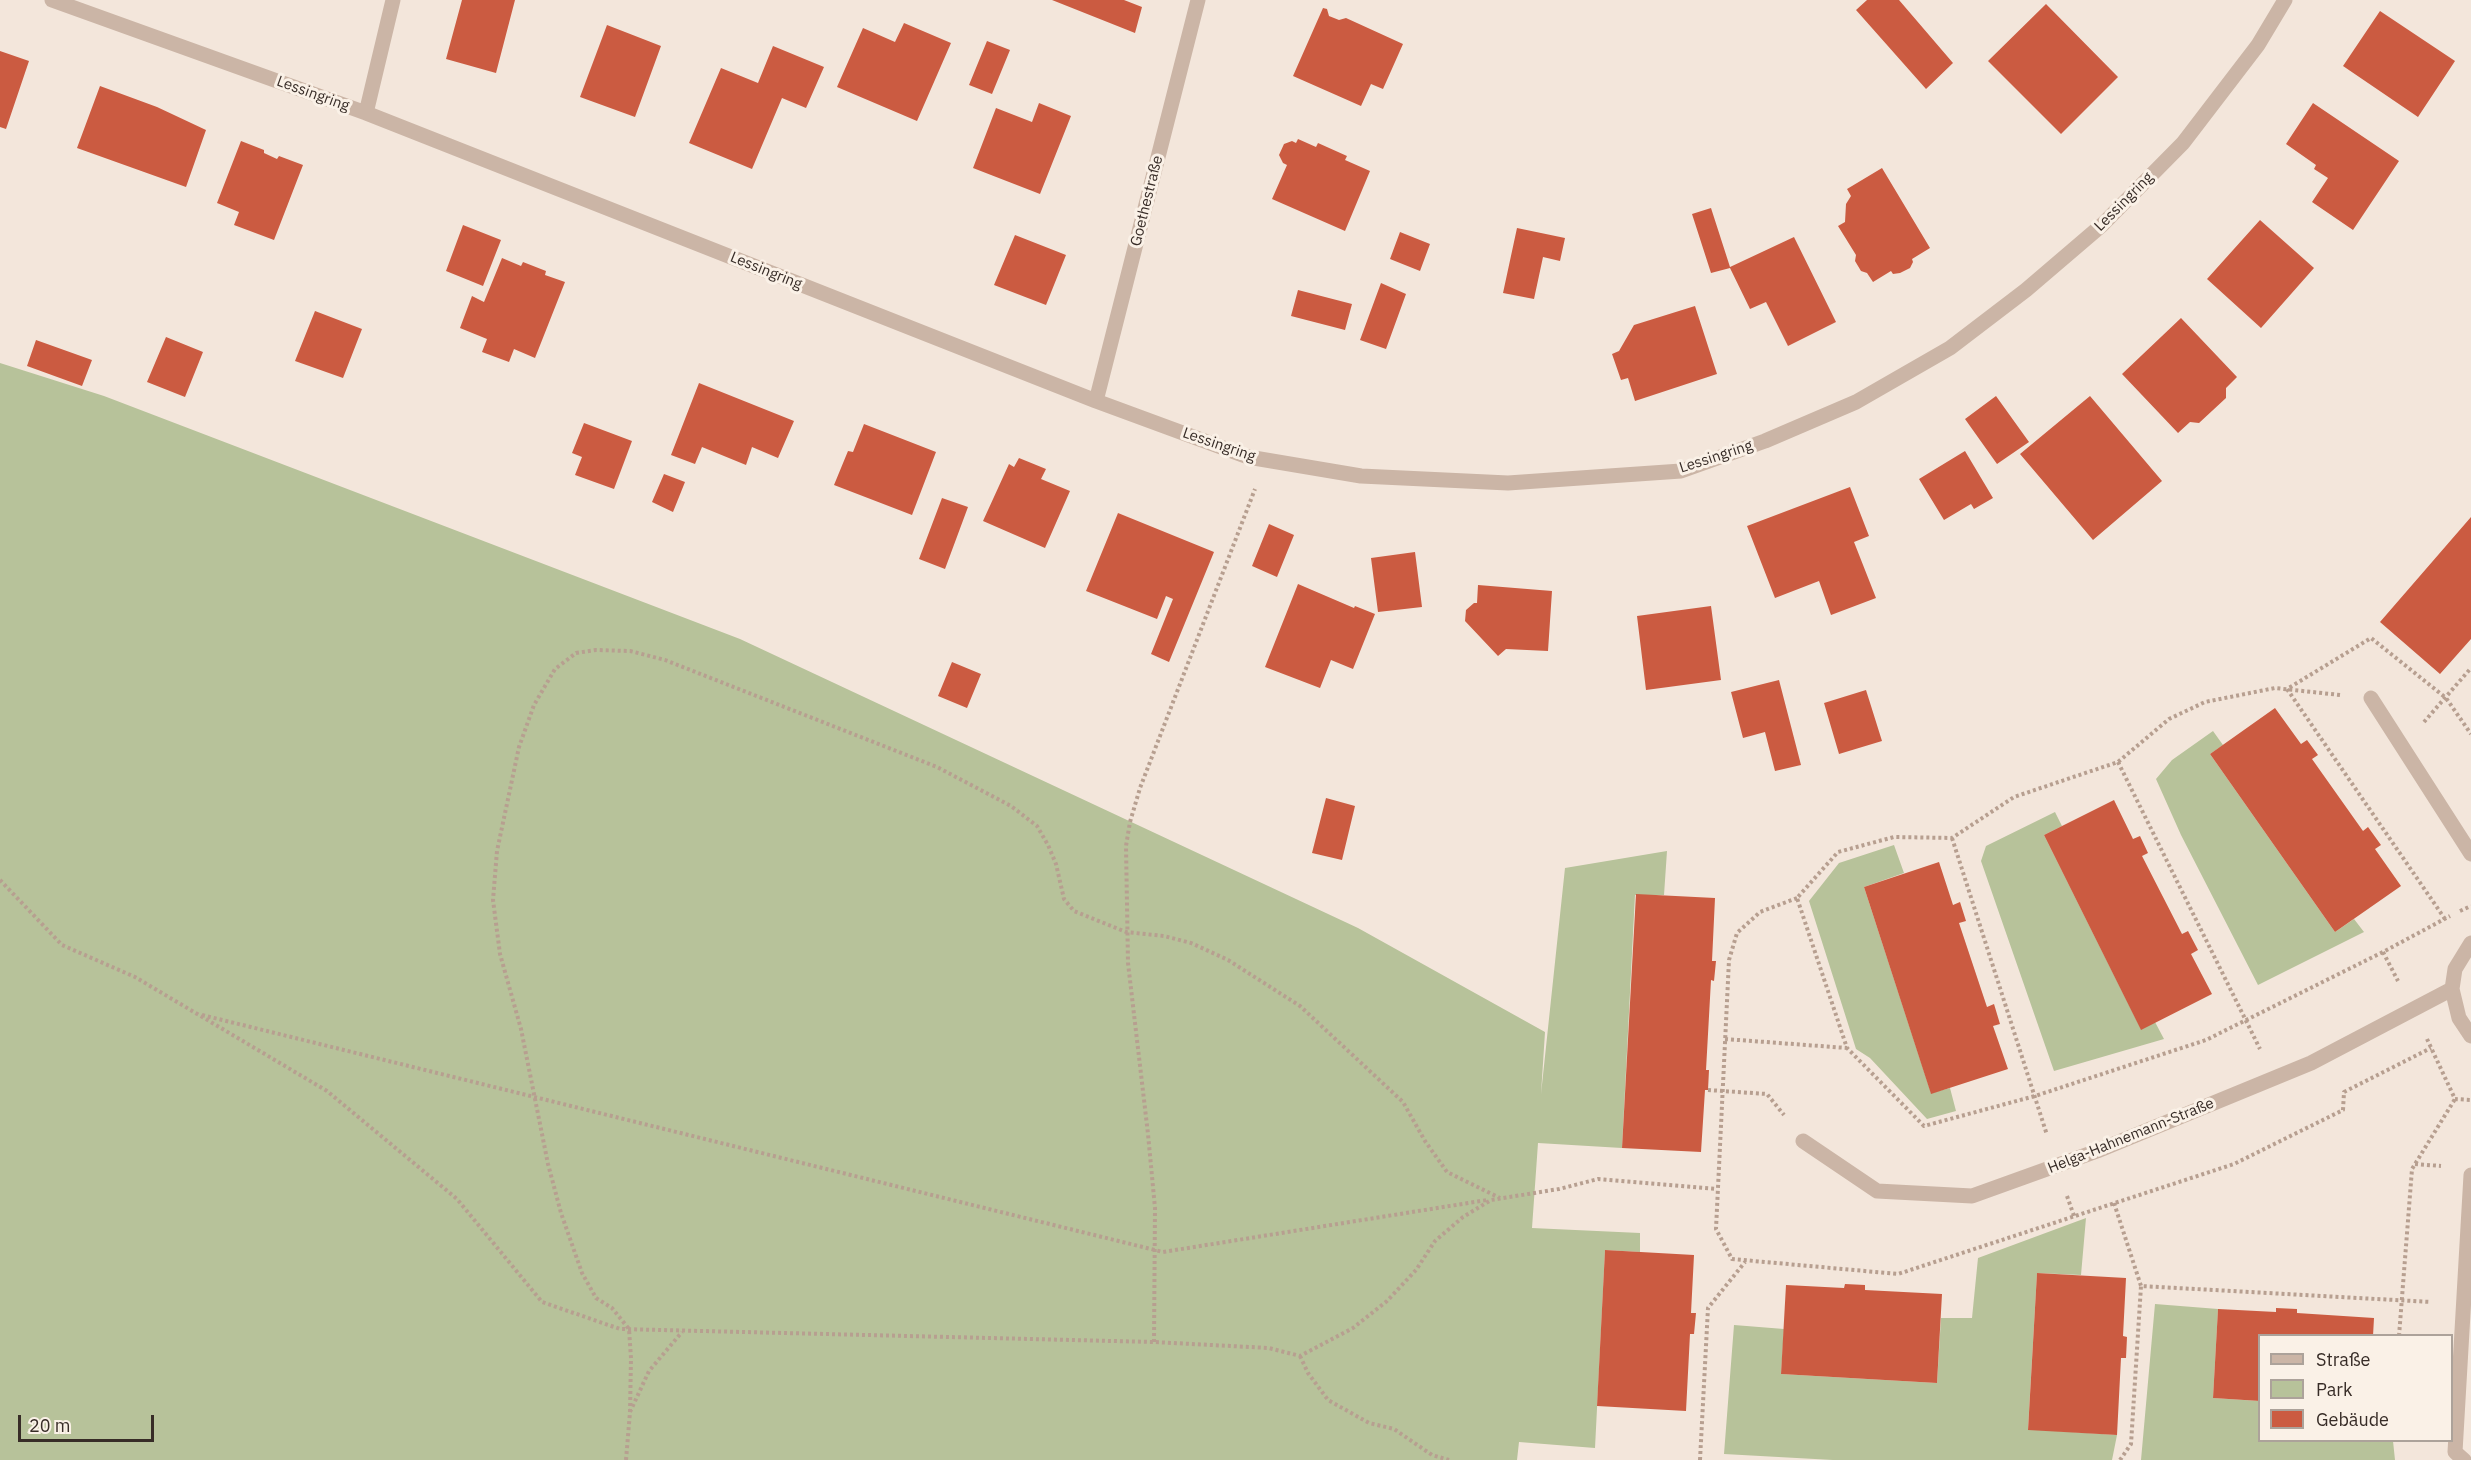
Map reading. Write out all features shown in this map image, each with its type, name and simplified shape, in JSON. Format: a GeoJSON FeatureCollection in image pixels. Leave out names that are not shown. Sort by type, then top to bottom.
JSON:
{"type":"FeatureCollection","features":[{"type":"Feature","properties":{"kind":"street","name":"Lessingring"},"geometry":{"type":"LineString","coordinates":[[51,0],[366,113],[1096,401],[1248,457],[1361,476],[1508,483],[1681,471],[1765,441],[1856,402],[1950,348],[2026,290],[2103,225],[2183,143],[2258,45],[2285,0]]}},
{"type":"Feature","properties":{"kind":"street"},"geometry":{"type":"LineString","coordinates":[[366,113],[393,0]]}},
{"type":"Feature","properties":{"kind":"street","name":"Goethestraße"},"geometry":{"type":"LineString","coordinates":[[1096,401],[1198,0]]}},
{"type":"Feature","properties":{"kind":"street"},"geometry":{"type":"LineString","coordinates":[[2370,698],[2471,854]]}},
{"type":"Feature","properties":{"kind":"street"},"geometry":{"type":"LineString","coordinates":[[2471,943],[2455,969],[2452,989],[2459,1018],[2471,1036]]}},
{"type":"Feature","properties":{"kind":"street","name":"Helga-Hahnemann-Straße"},"geometry":{"type":"LineString","coordinates":[[1803,1141],[1877,1191],[1972,1196],[2056,1166],[2311,1063],[2452,989]]}},
{"type":"Feature","properties":{"kind":"street"},"geometry":{"type":"LineString","coordinates":[[2464,1460],[2456,1452],[2471,1174]]}},
{"type":"Feature","properties":{"kind":"path"},"geometry":{"type":"LineString","coordinates":[[1154,1342],[1156,1250],[1148,1134],[1134,1024],[1126,932],[1126,846],[1134,805],[1266,460]]}},
{"type":"Feature","properties":{"kind":"path"},"geometry":{"type":"LineString","coordinates":[[626,1460],[630,1412],[629,1329],[612,1308],[596,1298],[582,1273],[550,1174],[520,1029],[500,954],[493,900],[497,851],[519,747],[534,705],[555,669],[576,653],[596,650],[630,651],[665,660],[937,767],[1011,806],[1037,826],[1056,864],[1064,899],[1074,911],[1126,932],[1164,936],[1191,943],[1228,960],[1300,1006],[1403,1102],[1425,1141],[1447,1172],[1500,1198]]}},
{"type":"Feature","properties":{"kind":"path"},"geometry":{"type":"LineString","coordinates":[[2402,747],[2471,668]]}},
{"type":"Feature","properties":{"kind":"path"},"geometry":{"type":"LineString","coordinates":[[2370,698],[2276,688],[2205,702],[2169,719],[2118,762],[2014,797],[1952,838],[1894,837],[1838,852],[1797,898],[1760,912],[1737,933],[1729,960],[1716,1229],[1732,1259],[1898,1274],[2234,1164],[2343,1110],[2344,1092],[2431,1048]]}},
{"type":"Feature","properties":{"kind":"path"},"geometry":{"type":"LineString","coordinates":[[2118,762],[2274,1078]]}},
{"type":"Feature","properties":{"kind":"path"},"geometry":{"type":"LineString","coordinates":[[1952,838],[2074,1216]]}},
{"type":"Feature","properties":{"kind":"path"},"geometry":{"type":"LineString","coordinates":[[0,880],[63,945],[135,977],[327,1091],[457,1199],[542,1302],[620,1329],[1154,1342],[1269,1348],[1300,1356],[1353,1328],[1387,1301],[1416,1270],[1435,1241],[1463,1217],[1491,1200],[1500,1198]]}},
{"type":"Feature","properties":{"kind":"path"},"geometry":{"type":"LineString","coordinates":[[1797,898],[1847,1048],[1924,1126],[2034,1096],[2206,1040],[2471,906]]}},
{"type":"Feature","properties":{"kind":"path"},"geometry":{"type":"LineString","coordinates":[[198,1014],[1163,1252],[1559,1189],[1598,1179],[1718,1189]]}},
{"type":"Feature","properties":{"kind":"path"},"geometry":{"type":"LineString","coordinates":[[1725,1039],[1847,1048]]}},
{"type":"Feature","properties":{"kind":"path"},"geometry":{"type":"LineString","coordinates":[[1708,1090],[1767,1094],[1803,1141]]}},
{"type":"Feature","properties":{"kind":"path"},"geometry":{"type":"LineString","coordinates":[[2399,1334],[2412,1169],[2455,1099]]}},
{"type":"Feature","properties":{"kind":"path"},"geometry":{"type":"LineString","coordinates":[[2114,1203],[2141,1286],[2130,1444],[2121,1460]]}},
{"type":"Feature","properties":{"kind":"path"},"geometry":{"type":"LineString","coordinates":[[1700,1460],[1708,1308],[1746,1261]]}},
{"type":"Feature","properties":{"kind":"path"},"geometry":{"type":"LineString","coordinates":[[2141,1286],[2463,1304]]}},
{"type":"Feature","properties":{"kind":"path"},"geometry":{"type":"LineString","coordinates":[[630,1412],[649,1371],[682,1332]]}},
{"type":"Feature","properties":{"kind":"path"},"geometry":{"type":"LineString","coordinates":[[1300,1356],[1308,1373],[1328,1400],[1369,1423],[1394,1429],[1432,1455],[1449,1460]]}},
{"type":"Feature","properties":{"kind":"green space"},"geometry":{"type":"Polygon","coordinates":[[[0,363],[104,396],[740,639],[1358,928],[1545,1032],[1541,1094],[1565,868],[1667,851],[1664,895],[1635,895],[1622,1148],[1538,1143],[1532,1228],[1640,1233],[1640,1252],[1605,1250],[1595,1448],[1519,1442],[1517,1460],[0,1460],[0,363]]]}},
{"type":"Feature","properties":{"kind":"green space"},"geometry":{"type":"Polygon","coordinates":[[[2213,731],[2223,745],[2210,754],[2335,932],[2354,919],[2364,932],[2258,985],[2181,835],[2156,779],[2172,760],[2213,731]]]}},
{"type":"Feature","properties":{"kind":"green space"},"geometry":{"type":"Polygon","coordinates":[[[2055,812],[2062,826],[2044,835],[2141,1029],[2155,1022],[2164,1039],[2054,1071],[1981,861],[1986,846],[2055,812]]]}},
{"type":"Feature","properties":{"kind":"green space"},"geometry":{"type":"Polygon","coordinates":[[[1894,845],[1904,873],[1864,887],[1931,1093],[1950,1088],[1956,1111],[1927,1119],[1870,1058],[1856,1049],[1809,901],[1839,863],[1894,845]]]}},
{"type":"Feature","properties":{"kind":"green space"},"geometry":{"type":"Polygon","coordinates":[[[2086,1218],[2081,1275],[2037,1273],[2028,1429],[2117,1435],[2112,1460],[1833,1460],[1724,1454],[1734,1325],[1784,1329],[1781,1374],[1937,1383],[1941,1318],[1972,1318],[1978,1258],[2086,1218]]]}},
{"type":"Feature","properties":{"kind":"green space"},"geometry":{"type":"Polygon","coordinates":[[[2155,1304],[2218,1309],[2213,1398],[2258,1401],[2258,1442],[2393,1442],[2395,1460],[2141,1460],[2155,1304]]]}},
{"type":"Feature","properties":{"kind":"building"},"geometry":{"type":"Polygon","coordinates":[[[462,0],[515,0],[496,73],[446,59],[462,0]]]}},
{"type":"Feature","properties":{"kind":"building"},"geometry":{"type":"Polygon","coordinates":[[[1052,0],[1124,0],[1142,7],[1135,33],[1052,0]]]}},
{"type":"Feature","properties":{"kind":"building"},"geometry":{"type":"Polygon","coordinates":[[[1867,0],[1899,0],[1953,63],[1926,89],[1856,10],[1867,0]]]}},
{"type":"Feature","properties":{"kind":"building"},"geometry":{"type":"Polygon","coordinates":[[[2046,4],[2118,77],[2061,134],[1988,61],[2046,4]]]}},
{"type":"Feature","properties":{"kind":"building"},"geometry":{"type":"Polygon","coordinates":[[[1323,8],[1327,9],[1329,16],[1339,20],[1346,18],[1403,44],[1383,89],[1371,84],[1361,106],[1293,76],[1323,8]]]}},
{"type":"Feature","properties":{"kind":"building"},"geometry":{"type":"Polygon","coordinates":[[[2380,11],[2455,61],[2418,117],[2343,66],[2380,11]]]}},
{"type":"Feature","properties":{"kind":"building"},"geometry":{"type":"Polygon","coordinates":[[[904,23],[951,43],[917,121],[837,87],[863,28],[895,42],[904,23]]]}},
{"type":"Feature","properties":{"kind":"building"},"geometry":{"type":"Polygon","coordinates":[[[607,25],[661,46],[635,117],[580,97],[607,25]]]}},
{"type":"Feature","properties":{"kind":"building"},"geometry":{"type":"Polygon","coordinates":[[[987,41],[1010,50],[992,94],[969,85],[987,41]]]}},
{"type":"Feature","properties":{"kind":"building"},"geometry":{"type":"Polygon","coordinates":[[[773,46],[824,67],[806,108],[782,98],[752,169],[689,143],[721,68],[758,83],[773,46]]]}},
{"type":"Feature","properties":{"kind":"building"},"geometry":{"type":"Polygon","coordinates":[[[0,51],[29,61],[6,129],[0,127],[0,51]]]}},
{"type":"Feature","properties":{"kind":"building"},"geometry":{"type":"Polygon","coordinates":[[[100,86],[157,107],[206,130],[186,187],[77,148],[100,86]]]}},
{"type":"Feature","properties":{"kind":"building"},"geometry":{"type":"Polygon","coordinates":[[[1039,103],[1071,116],[1040,194],[973,168],[996,108],[1032,122],[1039,103]]]}},
{"type":"Feature","properties":{"kind":"building"},"geometry":{"type":"Polygon","coordinates":[[[2313,103],[2399,161],[2353,230],[2312,202],[2328,178],[2314,169],[2316,165],[2286,144],[2313,103]]]}},
{"type":"Feature","properties":{"kind":"building"},"geometry":{"type":"Polygon","coordinates":[[[1298,139],[1316,147],[1318,143],[1347,156],[1345,160],[1370,171],[1345,231],[1272,199],[1287,165],[1283,163],[1279,155],[1284,144],[1292,141],[1296,143],[1298,139]]]}},
{"type":"Feature","properties":{"kind":"building"},"geometry":{"type":"Polygon","coordinates":[[[241,141],[264,150],[264,153],[277,159],[279,156],[303,165],[274,240],[234,225],[239,212],[217,203],[241,141]]]}},
{"type":"Feature","properties":{"kind":"building"},"geometry":{"type":"Polygon","coordinates":[[[1882,168],[1930,248],[1912,259],[1910,268],[1900,273],[1893,274],[1891,271],[1873,282],[1867,273],[1861,271],[1855,261],[1856,255],[1838,226],[1845,222],[1846,204],[1851,196],[1847,189],[1882,168]]]}},
{"type":"Feature","properties":{"kind":"building"},"geometry":{"type":"Polygon","coordinates":[[[1711,208],[1730,267],[1794,237],[1836,322],[1788,346],[1766,302],[1750,309],[1730,268],[1711,273],[1692,214],[1711,208]]]}},
{"type":"Feature","properties":{"kind":"building"},"geometry":{"type":"Polygon","coordinates":[[[2260,220],[2314,268],[2261,328],[2207,279],[2260,220]]]}},
{"type":"Feature","properties":{"kind":"building"},"geometry":{"type":"Polygon","coordinates":[[[463,225],[501,240],[483,286],[446,271],[463,225]]]}},
{"type":"Feature","properties":{"kind":"building"},"geometry":{"type":"Polygon","coordinates":[[[1517,228],[1565,238],[1560,261],[1543,257],[1534,299],[1503,293],[1517,228]]]}},
{"type":"Feature","properties":{"kind":"building"},"geometry":{"type":"Polygon","coordinates":[[[1400,232],[1430,244],[1420,271],[1390,259],[1400,232]]]}},
{"type":"Feature","properties":{"kind":"building"},"geometry":{"type":"Polygon","coordinates":[[[1015,235],[1066,255],[1046,305],[994,285],[1015,235]]]}},
{"type":"Feature","properties":{"kind":"building"},"geometry":{"type":"Polygon","coordinates":[[[502,258],[521,266],[523,262],[546,271],[545,275],[565,282],[535,358],[514,349],[509,362],[482,352],[487,339],[460,328],[472,296],[484,302],[502,258]]]}},
{"type":"Feature","properties":{"kind":"building"},"geometry":{"type":"Polygon","coordinates":[[[1381,283],[1406,294],[1386,349],[1360,340],[1381,283]]]}},
{"type":"Feature","properties":{"kind":"building"},"geometry":{"type":"Polygon","coordinates":[[[1298,290],[1352,304],[1345,330],[1291,316],[1298,290]]]}},
{"type":"Feature","properties":{"kind":"building"},"geometry":{"type":"Polygon","coordinates":[[[1695,306],[1717,374],[1635,401],[1628,378],[1621,380],[1612,354],[1619,351],[1634,325],[1695,306]]]}},
{"type":"Feature","properties":{"kind":"building"},"geometry":{"type":"Polygon","coordinates":[[[315,311],[362,329],[343,378],[295,361],[315,311]]]}},
{"type":"Feature","properties":{"kind":"building"},"geometry":{"type":"Polygon","coordinates":[[[2181,318],[2237,377],[2226,388],[2226,398],[2199,423],[2190,422],[2178,433],[2122,374],[2181,318]]]}},
{"type":"Feature","properties":{"kind":"building"},"geometry":{"type":"Polygon","coordinates":[[[166,337],[203,352],[185,397],[147,382],[166,337]]]}},
{"type":"Feature","properties":{"kind":"building"},"geometry":{"type":"Polygon","coordinates":[[[36,340],[92,360],[82,386],[27,366],[36,340]]]}},
{"type":"Feature","properties":{"kind":"building"},"geometry":{"type":"Polygon","coordinates":[[[699,383],[794,421],[778,458],[752,447],[746,465],[702,447],[695,464],[671,455],[699,383]]]}},
{"type":"Feature","properties":{"kind":"building"},"geometry":{"type":"Polygon","coordinates":[[[1996,396],[2029,442],[1997,464],[1965,419],[1996,396]]]}},
{"type":"Feature","properties":{"kind":"building"},"geometry":{"type":"Polygon","coordinates":[[[2090,396],[2162,481],[2093,540],[2020,454],[2090,396]]]}},
{"type":"Feature","properties":{"kind":"building"},"geometry":{"type":"Polygon","coordinates":[[[584,423],[632,441],[614,489],[575,475],[582,457],[572,453],[584,423]]]}},
{"type":"Feature","properties":{"kind":"building"},"geometry":{"type":"Polygon","coordinates":[[[864,424],[936,452],[912,515],[834,485],[848,451],[853,452],[864,424]]]}},
{"type":"Feature","properties":{"kind":"building"},"geometry":{"type":"Polygon","coordinates":[[[1965,451],[1993,498],[1974,509],[1971,504],[1944,520],[1919,479],[1965,451]]]}},
{"type":"Feature","properties":{"kind":"building"},"geometry":{"type":"Polygon","coordinates":[[[1019,458],[1046,469],[1041,479],[1070,491],[1045,548],[983,521],[1009,464],[1014,467],[1019,458]]]}},
{"type":"Feature","properties":{"kind":"building"},"geometry":{"type":"Polygon","coordinates":[[[664,474],[685,482],[673,512],[652,502],[664,474]]]}},
{"type":"Feature","properties":{"kind":"building"},"geometry":{"type":"Polygon","coordinates":[[[1850,487],[1869,536],[1854,542],[1876,598],[1831,615],[1819,581],[1775,598],[1747,526],[1850,487]]]}},
{"type":"Feature","properties":{"kind":"building"},"geometry":{"type":"Polygon","coordinates":[[[942,498],[968,507],[945,569],[919,559],[942,498]]]}},
{"type":"Feature","properties":{"kind":"building"},"geometry":{"type":"Polygon","coordinates":[[[1118,513],[1214,552],[1169,662],[1151,654],[1173,599],[1166,596],[1157,619],[1086,591],[1118,513]]]}},
{"type":"Feature","properties":{"kind":"building"},"geometry":{"type":"Polygon","coordinates":[[[2471,517],[2471,639],[2440,674],[2380,622],[2471,517]]]}},
{"type":"Feature","properties":{"kind":"building"},"geometry":{"type":"Polygon","coordinates":[[[1269,524],[1294,535],[1277,577],[1252,566],[1269,524]]]}},
{"type":"Feature","properties":{"kind":"building"},"geometry":{"type":"Polygon","coordinates":[[[1415,552],[1422,607],[1378,612],[1371,558],[1415,552]]]}},
{"type":"Feature","properties":{"kind":"building"},"geometry":{"type":"Polygon","coordinates":[[[1298,584],[1354,608],[1355,606],[1375,614],[1353,669],[1331,660],[1320,688],[1265,667],[1298,584]]]}},
{"type":"Feature","properties":{"kind":"building"},"geometry":{"type":"Polygon","coordinates":[[[1478,585],[1552,591],[1548,651],[1506,649],[1498,656],[1465,621],[1466,610],[1477,603],[1478,585]]]}},
{"type":"Feature","properties":{"kind":"building"},"geometry":{"type":"Polygon","coordinates":[[[1711,606],[1721,680],[1646,690],[1637,616],[1711,606]]]}},
{"type":"Feature","properties":{"kind":"building"},"geometry":{"type":"Polygon","coordinates":[[[952,662],[981,674],[967,708],[938,696],[952,662]]]}},
{"type":"Feature","properties":{"kind":"building"},"geometry":{"type":"Polygon","coordinates":[[[1779,680],[1801,765],[1775,771],[1765,732],[1743,738],[1731,692],[1779,680]]]}},
{"type":"Feature","properties":{"kind":"building"},"geometry":{"type":"Polygon","coordinates":[[[1866,690],[1882,741],[1839,754],[1824,703],[1866,690]]]}},
{"type":"Feature","properties":{"kind":"building"},"geometry":{"type":"Polygon","coordinates":[[[2275,708],[2301,744],[2307,740],[2318,755],[2312,759],[2363,831],[2368,827],[2381,845],[2375,849],[2401,886],[2335,932],[2210,754],[2275,708]]]}},
{"type":"Feature","properties":{"kind":"building"},"geometry":{"type":"Polygon","coordinates":[[[1326,798],[1355,806],[1342,860],[1312,853],[1326,798]]]}},
{"type":"Feature","properties":{"kind":"building"},"geometry":{"type":"Polygon","coordinates":[[[2114,800],[2133,839],[2140,836],[2148,853],[2142,856],[2182,934],[2188,931],[2198,950],[2191,954],[2212,994],[2141,1030],[2044,835],[2114,800]]]}},
{"type":"Feature","properties":{"kind":"building"},"geometry":{"type":"Polygon","coordinates":[[[1939,862],[1953,905],[1960,902],[1966,921],[1959,923],[1987,1007],[1994,1004],[2000,1024],[1993,1026],[2008,1069],[1931,1094],[1864,887],[1939,862]]]}},
{"type":"Feature","properties":{"kind":"building"},"geometry":{"type":"Polygon","coordinates":[[[1636,894],[1715,898],[1712,961],[1716,961],[1714,981],[1711,980],[1706,1070],[1709,1070],[1708,1090],[1705,1090],[1701,1152],[1622,1148],[1636,894]]]}},
{"type":"Feature","properties":{"kind":"building"},"geometry":{"type":"Polygon","coordinates":[[[1605,1250],[1694,1255],[1691,1313],[1696,1313],[1694,1334],[1690,1334],[1686,1411],[1597,1406],[1605,1250]]]}},
{"type":"Feature","properties":{"kind":"building"},"geometry":{"type":"Polygon","coordinates":[[[2037,1273],[2126,1278],[2123,1336],[2127,1337],[2126,1358],[2121,1358],[2117,1435],[2028,1430],[2037,1273]]]}},
{"type":"Feature","properties":{"kind":"building"},"geometry":{"type":"Polygon","coordinates":[[[1845,1284],[1865,1285],[1865,1290],[1942,1294],[1937,1383],[1781,1374],[1786,1285],[1844,1288],[1845,1284]]]}},
{"type":"Feature","properties":{"kind":"building"},"geometry":{"type":"Polygon","coordinates":[[[2276,1308],[2297,1309],[2297,1313],[2374,1318],[2373,1334],[2258,1334],[2258,1401],[2213,1398],[2218,1309],[2276,1312],[2276,1308]]]}}]}
